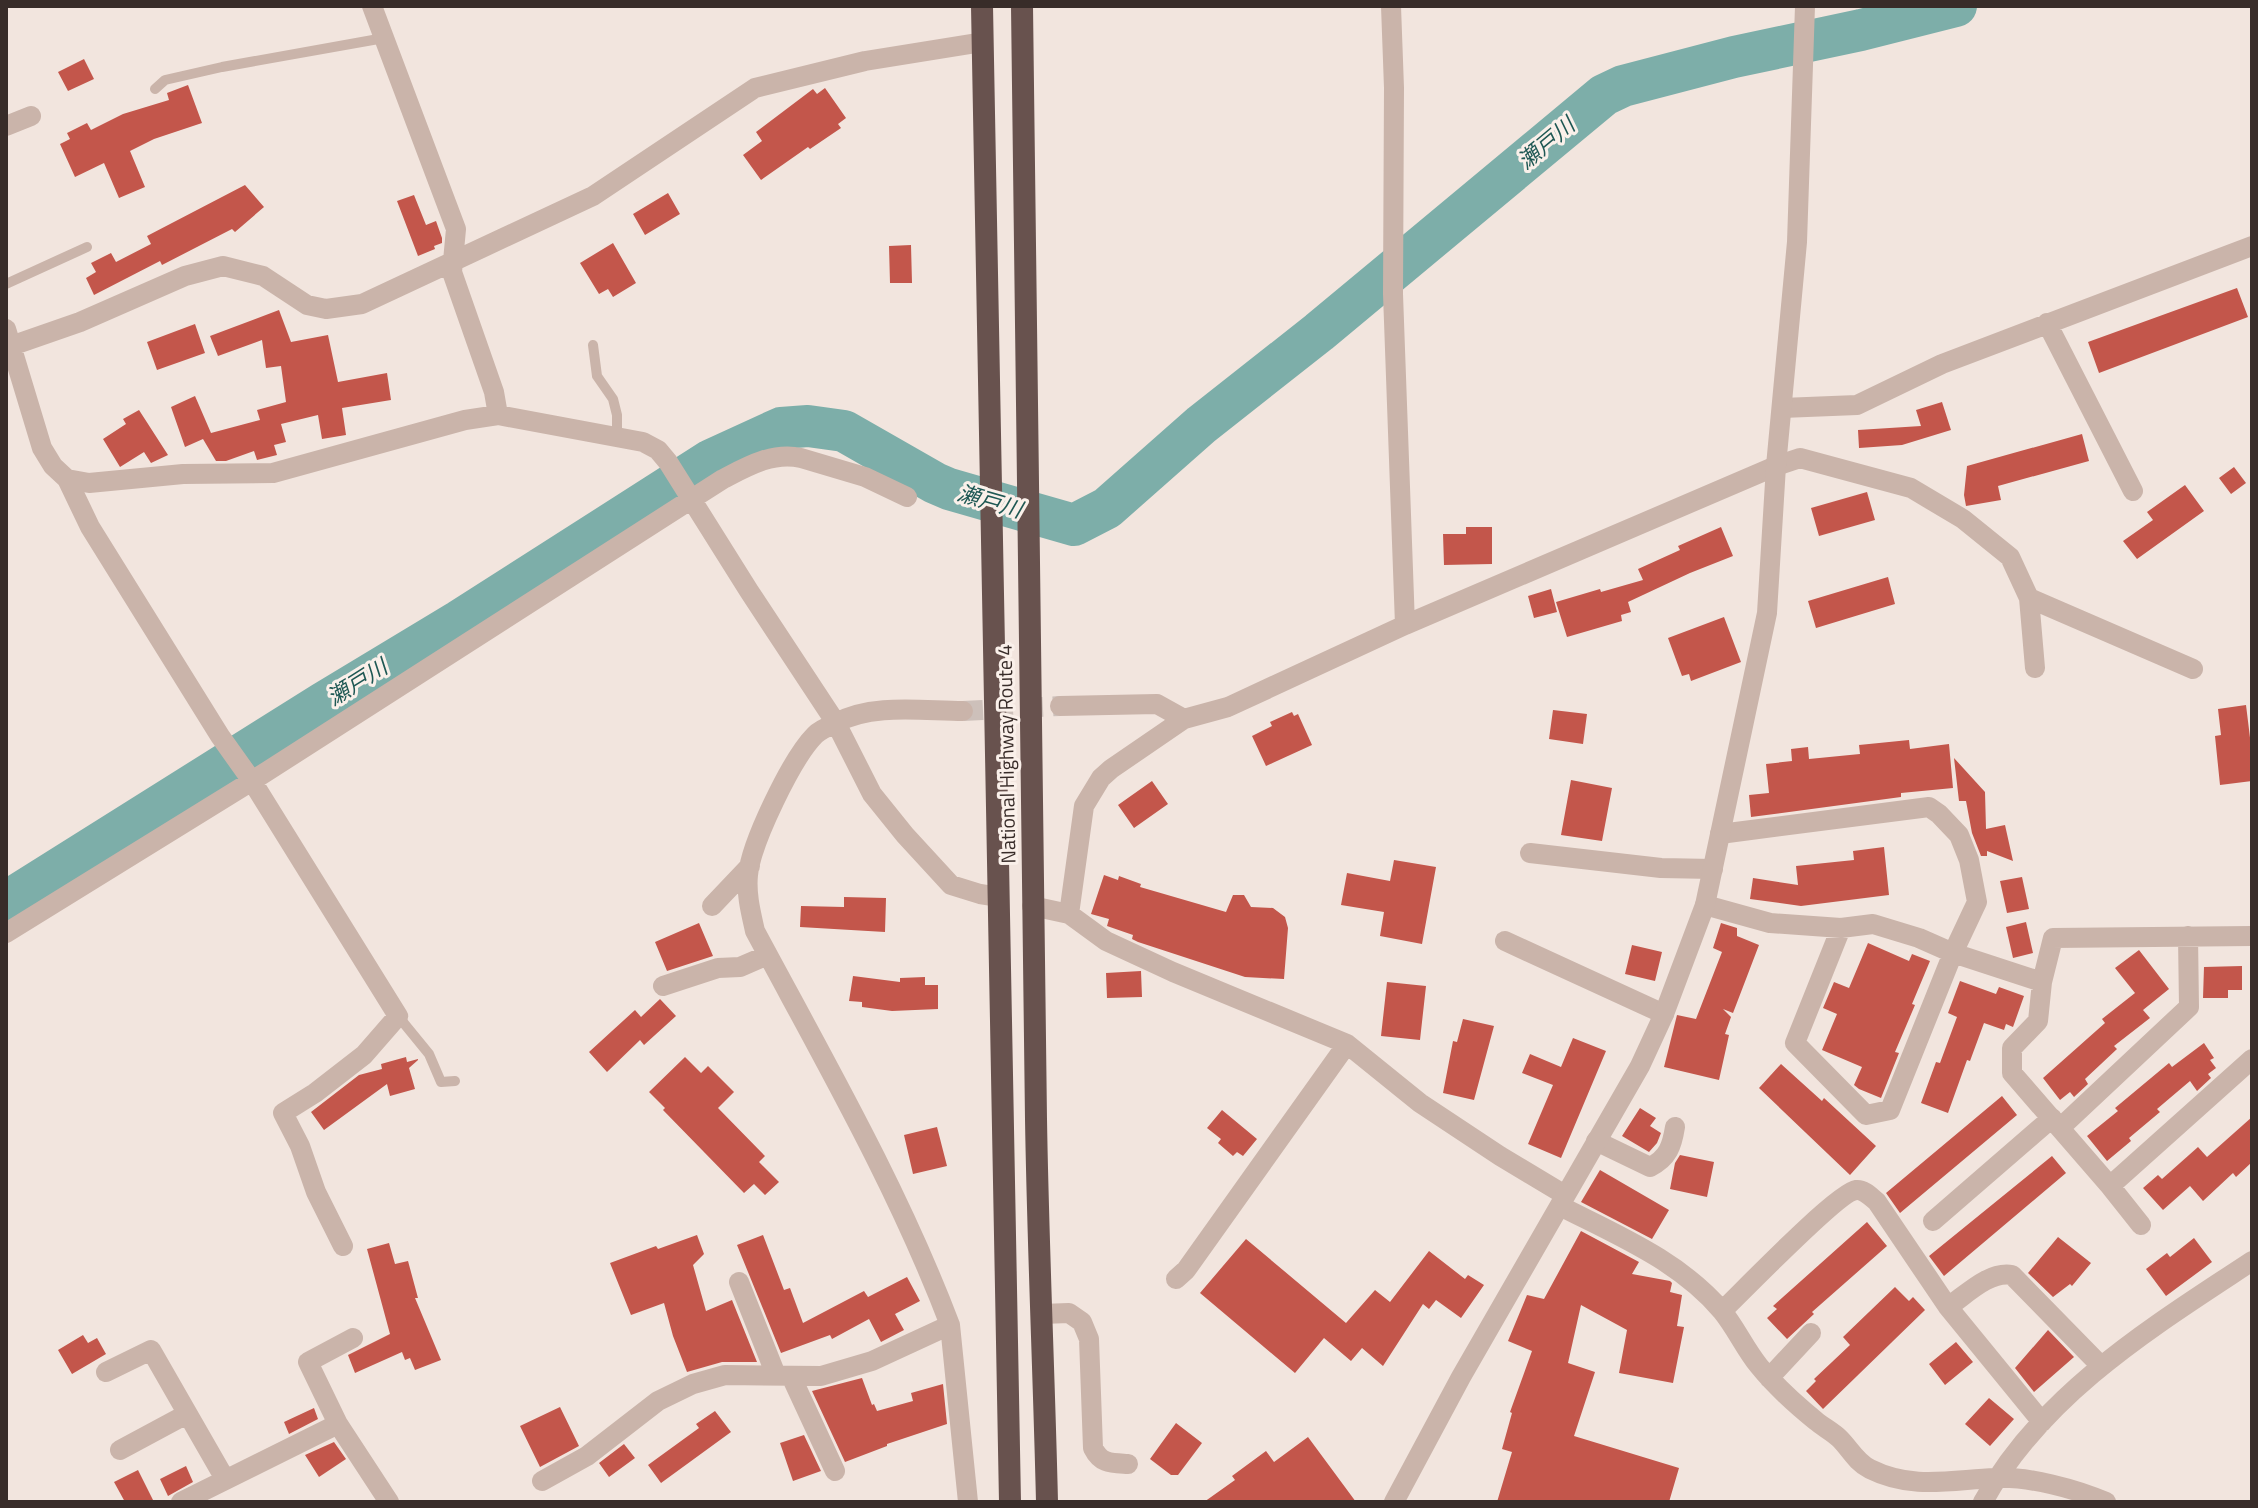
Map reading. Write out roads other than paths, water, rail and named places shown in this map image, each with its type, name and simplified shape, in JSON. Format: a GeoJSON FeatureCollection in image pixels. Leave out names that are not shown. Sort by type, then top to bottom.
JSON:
{"type":"FeatureCollection","features":[{"type":"Feature","properties":{"kind":"highway","name":"National Highway Route 4"},"geometry":{"type":"LineString","coordinates":[[982,6],[1010,1502]]}},
{"type":"Feature","properties":{"kind":"highway","name":"National Highway Route 4"},"geometry":{"type":"LineString","coordinates":[[1022,6],[1032,906],[1047,1502]]}},
{"type":"Feature","properties":{"kind":"street"},"geometry":{"type":"LineString","coordinates":[[372,6],[456,229],[452,272],[494,392],[498,415]]}},
{"type":"Feature","properties":{"kind":"street"},"geometry":{"type":"LineString","coordinates":[[1391,6],[1394,88],[1393,294],[1405,625]]}},
{"type":"Feature","properties":{"kind":"street"},"geometry":{"type":"LineString","coordinates":[[1394,1502],[1461,1377],[1640,1066],[1664,1014],[1705,905],[1767,613],[1776,466],[1797,242],[1805,13]]}},
{"type":"Feature","properties":{"kind":"street"},"geometry":{"type":"LineString","coordinates":[[343,1246],[316,1192],[300,1146],[283,1113],[364,1055],[398,1016],[90,527],[67,479],[53,466],[42,448],[9,337],[80,322],[185,276],[223,266],[263,276],[307,305],[326,309],[362,304],[593,196],[755,88],[865,61],[983,42]]}},
{"type":"Feature","properties":{"kind":"street"},"geometry":{"type":"LineString","coordinates":[[6,126],[31,116]]}},
{"type":"Feature","properties":{"kind":"street"},"geometry":{"type":"LineString","coordinates":[[1782,408],[1857,405],[1942,364],[2252,246]]}},
{"type":"Feature","properties":{"kind":"street"},"geometry":{"type":"LineString","coordinates":[[2047,323],[2133,491]]}},
{"type":"Feature","properties":{"kind":"street"},"geometry":{"type":"LineString","coordinates":[[67,479],[89,483],[183,474],[273,473],[465,420],[498,415],[643,442],[658,450],[668,462],[836,723],[872,794],[951,885],[999,897]]}},
{"type":"Feature","properties":{"kind":"street"},"geometry":{"type":"LineString","coordinates":[[6,933],[690,496],[752,464],[790,456],[823,463],[865,477],[907,497]]}},
{"type":"Feature","properties":{"kind":"street"},"geometry":{"type":"LineString","coordinates":[[1069,914],[1084,806],[1094,789],[1111,769],[1184,719],[1228,707],[1405,625],[1800,458],[1911,488],[1963,519],[2010,557],[2029,598],[2035,668]]}},
{"type":"Feature","properties":{"kind":"street"},"geometry":{"type":"LineString","coordinates":[[2029,598],[2193,669]]}},
{"type":"Feature","properties":{"kind":"street"},"geometry":{"type":"LineString","coordinates":[[1060,706],[1157,704],[1184,719]]}},
{"type":"Feature","properties":{"kind":"street"},"geometry":{"type":"LineString","coordinates":[[963,711],[866,711],[848,716],[817,733],[798,757],[753,849],[747,877],[755,931],[881,1169],[950,1325],[968,1502]]}},
{"type":"Feature","properties":{"kind":"street"},"geometry":{"type":"LineString","coordinates":[[1720,834],[1929,807],[1959,835],[1969,860],[1977,902],[1953,953],[1890,1110],[1866,1115],[1795,1043],[1841,928]]}},
{"type":"Feature","properties":{"kind":"street"},"geometry":{"type":"LineString","coordinates":[[1530,853],[1661,868],[1713,869]]}},
{"type":"Feature","properties":{"kind":"street"},"geometry":{"type":"LineString","coordinates":[[712,906],[750,866]]}},
{"type":"Feature","properties":{"kind":"street"},"geometry":{"type":"LineString","coordinates":[[1705,905],[1770,923],[1841,928],[1873,924],[2042,982]]}},
{"type":"Feature","properties":{"kind":"street"},"geometry":{"type":"LineString","coordinates":[[1032,906],[1069,914],[1106,941],[1159,966],[1347,1044],[1420,1103],[1562,1200],[1658,1257],[1695,1285],[1722,1311],[1758,1365],[1791,1401],[1838,1437],[1859,1462],[1872,1470],[1895,1478],[1932,1483],[1996,1478],[2020,1480],[2080,1491],[2106,1502]]}},
{"type":"Feature","properties":{"kind":"street"},"geometry":{"type":"LineString","coordinates":[[1933,1221],[2056,1123],[2189,1007],[2188,936]]}},
{"type":"Feature","properties":{"kind":"street"},"geometry":{"type":"LineString","coordinates":[[2141,1225],[2012,1073],[2012,1048],[2038,1021],[2042,982],[2053,938],[2252,936]]}},
{"type":"Feature","properties":{"kind":"street"},"geometry":{"type":"LineString","coordinates":[[1505,941],[1664,1014]]}},
{"type":"Feature","properties":{"kind":"street"},"geometry":{"type":"LineString","coordinates":[[663,986],[718,968],[740,967],[768,955]]}},
{"type":"Feature","properties":{"kind":"street"},"geometry":{"type":"LineString","coordinates":[[1176,1279],[1186,1270],[1347,1044]]}},
{"type":"Feature","properties":{"kind":"street"},"geometry":{"type":"LineString","coordinates":[[2110,1186],[2252,1059]]}},
{"type":"Feature","properties":{"kind":"street"},"geometry":{"type":"LineString","coordinates":[[1596,1141],[1650,1167],[1667,1154],[1675,1127]]}},
{"type":"Feature","properties":{"kind":"street"},"geometry":{"type":"LineString","coordinates":[[1722,1311],[1843,1196],[1856,1190],[1865,1192],[1877,1202],[1948,1307],[2042,1422]]}},
{"type":"Feature","properties":{"kind":"street"},"geometry":{"type":"LineString","coordinates":[[1983,1502],[1996,1478],[2042,1422],[2101,1366],[2252,1261]]}},
{"type":"Feature","properties":{"kind":"street"},"geometry":{"type":"LineString","coordinates":[[1948,1307],[1994,1276],[2003,1273],[2012,1275],[2101,1366]]}},
{"type":"Feature","properties":{"kind":"street"},"geometry":{"type":"LineString","coordinates":[[739,1282],[783,1375],[835,1471]]}},
{"type":"Feature","properties":{"kind":"street"},"geometry":{"type":"LineString","coordinates":[[1042,1314],[1069,1313],[1086,1327],[1093,1448],[1104,1462],[1128,1464]]}},
{"type":"Feature","properties":{"kind":"street"},"geometry":{"type":"LineString","coordinates":[[542,1481],[587,1456],[658,1401],[693,1384],[725,1375],[821,1376],[872,1361],[950,1325]]}},
{"type":"Feature","properties":{"kind":"street"},"geometry":{"type":"LineString","coordinates":[[1769,1378],[1811,1333]]}},
{"type":"Feature","properties":{"kind":"street"},"geometry":{"type":"LineString","coordinates":[[353,1338],[308,1362],[338,1424],[389,1502]]}},
{"type":"Feature","properties":{"kind":"street"},"geometry":{"type":"LineString","coordinates":[[106,1372],[151,1350],[225,1479]]}},
{"type":"Feature","properties":{"kind":"street"},"geometry":{"type":"LineString","coordinates":[[120,1450],[187,1414]]}},
{"type":"Feature","properties":{"kind":"street"},"geometry":{"type":"LineString","coordinates":[[181,1502],[338,1424]]}},
{"type":"Feature","properties":{"kind":"lane"},"geometry":{"type":"LineString","coordinates":[[155,89],[165,80],[222,67],[384,38]]}},
{"type":"Feature","properties":{"kind":"lane"},"geometry":{"type":"LineString","coordinates":[[6,284],[87,247]]}},
{"type":"Feature","properties":{"kind":"lane"},"geometry":{"type":"LineString","coordinates":[[593,345],[597,376],[613,399],[617,437]]}},
{"type":"Feature","properties":{"kind":"lane"},"geometry":{"type":"LineString","coordinates":[[398,1016],[429,1054],[441,1082],[455,1081]]}},
{"type":"Feature","properties":{"kind":"waterway","name":"瀬戸川"},"geometry":{"type":"LineString","coordinates":[[6,902],[459,621],[711,460],[781,428],[808,426],[844,431],[949,489],[1074,525],[1107,508],[1201,425],[1319,332],[1604,95],[1623,86],[1734,57],[1956,6]]}},
{"type":"Feature","properties":{"kind":"tunnel"},"geometry":{"type":"LineString","coordinates":[[963,711],[1060,706]]}}]}
